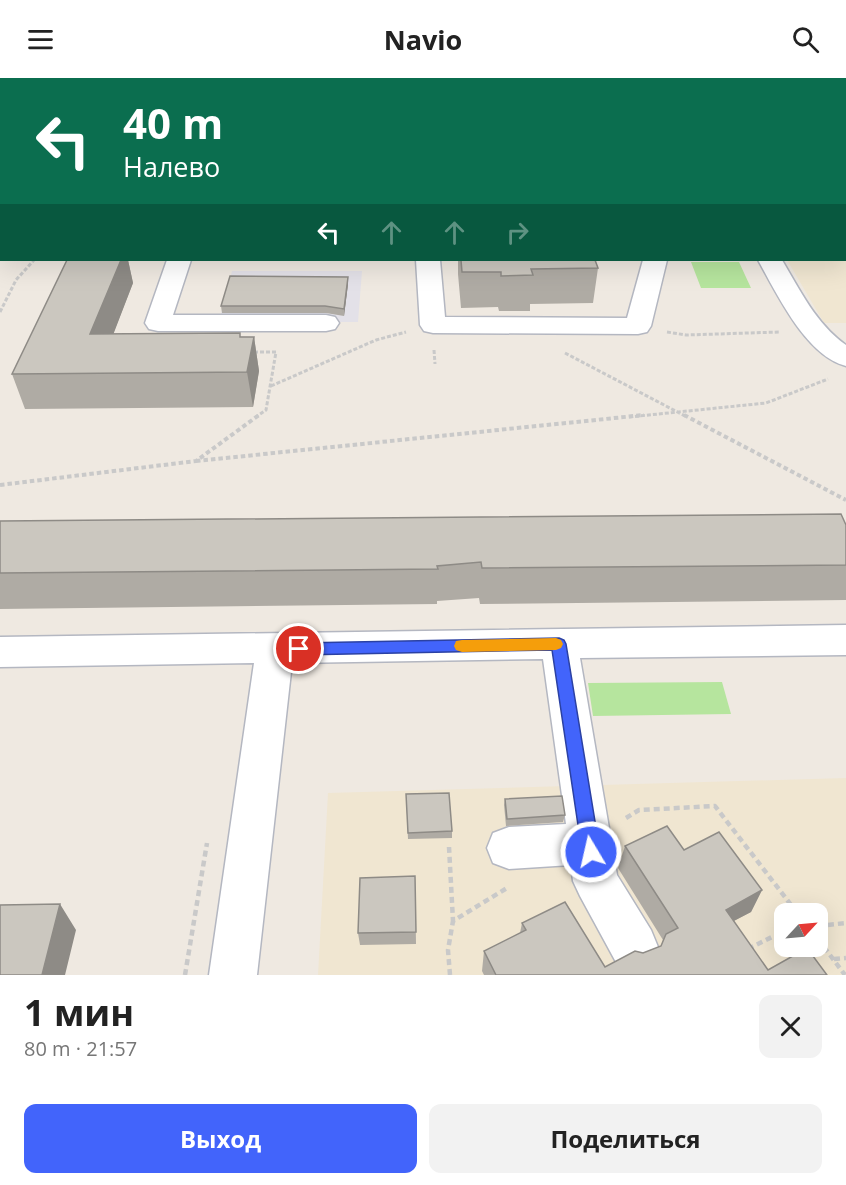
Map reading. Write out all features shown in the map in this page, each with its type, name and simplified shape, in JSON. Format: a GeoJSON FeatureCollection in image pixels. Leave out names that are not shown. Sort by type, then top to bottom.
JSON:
{"type":"FeatureCollection","features":[{"type":"Feature","properties":{"kind":"lane"},"geometry":{"type":"LineString","coordinates":[[179,261],[158,322],[326,323]]}},
{"type":"Feature","properties":{"kind":"lane"},"geometry":{"type":"LineString","coordinates":[[428,261],[433,326],[638,326],[655,261]]}},
{"type":"Feature","properties":{"kind":"lane"},"geometry":{"type":"LineString","coordinates":[[771,261],[796,305],[832,350],[841,367]]}},
{"type":"Feature","properties":{"kind":"lane"},"geometry":{"type":"LineString","coordinates":[[0,651],[846,640]]}},
{"type":"Feature","properties":{"kind":"lane"},"geometry":{"type":"LineString","coordinates":[[559,644],[596,881],[634,947]]}},
{"type":"Feature","properties":{"kind":"lane"},"geometry":{"type":"LineString","coordinates":[[233,975],[275,649]]}},
{"type":"Feature","properties":{"kind":"lane"},"geometry":{"type":"LineString","coordinates":[[509,848],[590,841]]}},
{"type":"Feature","properties":{"kind":"path"},"geometry":{"type":"LineString","coordinates":[[0,312],[15,280],[33,261]]}},
{"type":"Feature","properties":{"kind":"path"},"geometry":{"type":"LineString","coordinates":[[270,387],[376,340],[433,326],[435,364]]}},
{"type":"Feature","properties":{"kind":"path"},"geometry":{"type":"LineString","coordinates":[[514,326],[846,500]]}},
{"type":"Feature","properties":{"kind":"path"},"geometry":{"type":"LineString","coordinates":[[638,326],[686,335],[815,331]]}},
{"type":"Feature","properties":{"kind":"path"},"geometry":{"type":"LineString","coordinates":[[196,461],[266,410],[276,352]]}},
{"type":"Feature","properties":{"kind":"path"},"geometry":{"type":"LineString","coordinates":[[0,484],[196,461],[766,403],[841,367]]}},
{"type":"Feature","properties":{"kind":"path"},"geometry":{"type":"LineString","coordinates":[[590,841],[639,810],[715,806],[790,903]]}},
{"type":"Feature","properties":{"kind":"path"},"geometry":{"type":"LineString","coordinates":[[450,975],[448,950],[453,921]]}},
{"type":"Feature","properties":{"kind":"path"},"geometry":{"type":"LineString","coordinates":[[828,925],[846,923]]}},
{"type":"Feature","properties":{"kind":"path"},"geometry":{"type":"LineString","coordinates":[[738,954],[774,936]]}},
{"type":"Feature","properties":{"kind":"path"},"geometry":{"type":"LineString","coordinates":[[828,952],[845,975]]}},
{"type":"Feature","properties":{"kind":"path"},"geometry":{"type":"LineString","coordinates":[[833,959],[846,958]]}},
{"type":"Feature","properties":{"kind":"shaded area"},"geometry":{"type":"Polygon","coordinates":[[[788,261],[846,261],[846,323],[824,323],[788,261]]]}},
{"type":"Feature","properties":{"kind":"shaded area"},"geometry":{"type":"Polygon","coordinates":[[[232,271],[362,271],[358,322],[219,322],[232,271]]]}},
{"type":"Feature","properties":{"kind":"shaded area"},"geometry":{"type":"Polygon","coordinates":[[[846,778],[846,975],[318,975],[328,793],[846,778]]]}},
{"type":"Feature","properties":{"kind":"green space"},"geometry":{"type":"Polygon","coordinates":[[[691,262],[739,262],[751,288],[701,288],[691,262]]]}},
{"type":"Feature","properties":{"kind":"green space"},"geometry":{"type":"Polygon","coordinates":[[[722,682],[731,714],[593,716],[588,683],[722,682]]]}},
{"type":"Feature","properties":{"kind":"building"},"geometry":{"type":"Polygon","coordinates":[[[67,261],[121,261],[90,334],[240,333],[240,337],[254,337],[247,372],[12,374],[67,261]]]}},
{"type":"Feature","properties":{"kind":"building"},"geometry":{"type":"Polygon","coordinates":[[[461,261],[595,261],[598,268],[531,269],[533,275],[501,276],[501,272],[462,272],[461,261]]]}},
{"type":"Feature","properties":{"kind":"building"},"geometry":{"type":"Polygon","coordinates":[[[230,276],[348,277],[344,309],[325,306],[221,306],[230,276]]]}},
{"type":"Feature","properties":{"kind":"building"},"geometry":{"type":"Polygon","coordinates":[[[841,514],[846,525],[846,565],[482,568],[481,562],[437,566],[438,569],[0,573],[0,521],[841,514]]]}},
{"type":"Feature","properties":{"kind":"building"},"geometry":{"type":"Polygon","coordinates":[[[449,793],[452,831],[408,833],[406,794],[449,793]]]}},
{"type":"Feature","properties":{"kind":"building"},"geometry":{"type":"Polygon","coordinates":[[[562,796],[565,815],[507,819],[505,799],[562,796]]]}},
{"type":"Feature","properties":{"kind":"building"},"geometry":{"type":"Polygon","coordinates":[[[667,826],[684,850],[719,832],[762,890],[726,910],[768,970],[791,957],[814,957],[827,975],[496,975],[484,951],[526,930],[522,923],[565,902],[605,967],[635,951],[643,953],[661,946],[666,934],[678,928],[625,846],[667,826]]]}},
{"type":"Feature","properties":{"kind":"building"},"geometry":{"type":"Polygon","coordinates":[[[415,876],[416,932],[358,933],[360,878],[415,876]]]}},
{"type":"Feature","properties":{"kind":"building"},"geometry":{"type":"Polygon","coordinates":[[[60,904],[42,975],[0,975],[0,905],[60,904]]]}},
{"type":"Feature","properties":{"kind":"slow traffic"},"geometry":{"type":"LineString","coordinates":[[462,646],[556,644]]}},
{"type":"Feature","properties":{"kind":"route"},"geometry":{"type":"LineString","coordinates":[[299,649],[559,644],[591,852]]}}]}
